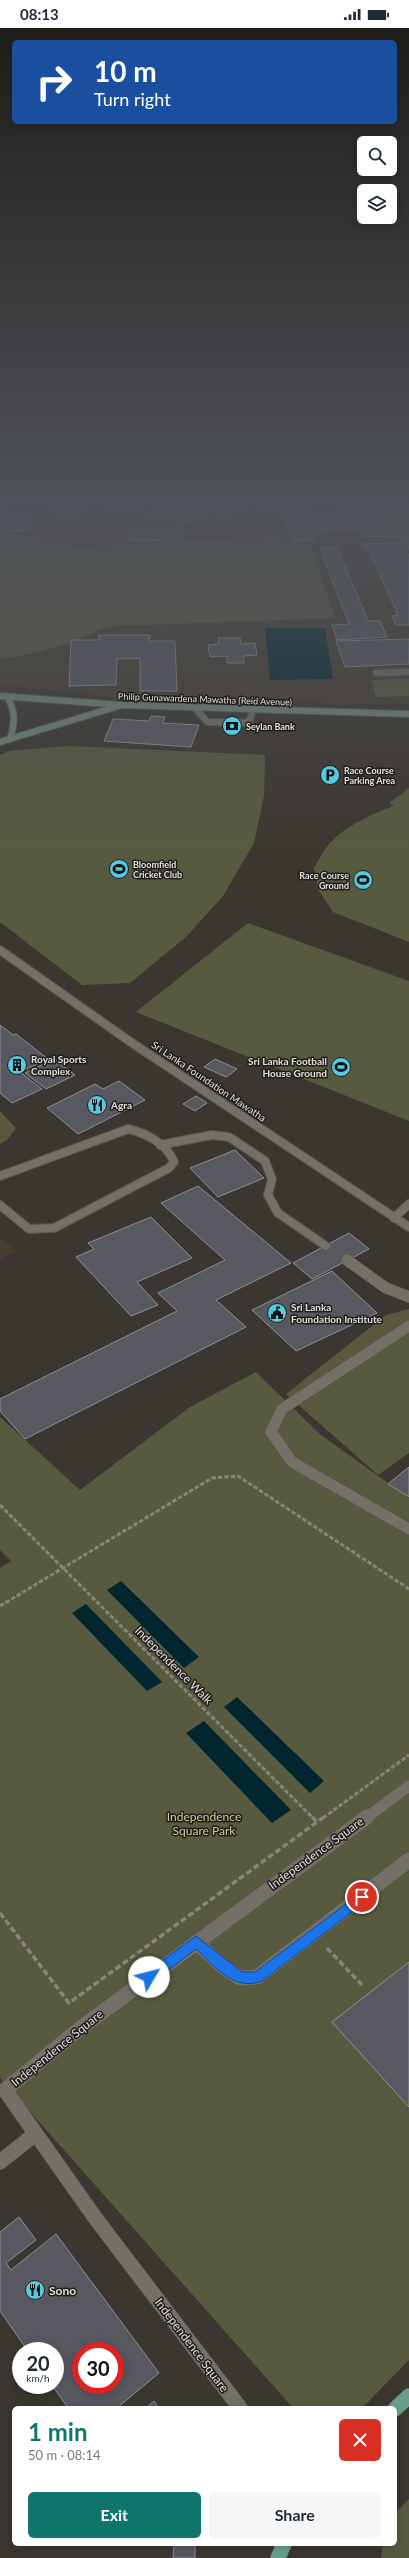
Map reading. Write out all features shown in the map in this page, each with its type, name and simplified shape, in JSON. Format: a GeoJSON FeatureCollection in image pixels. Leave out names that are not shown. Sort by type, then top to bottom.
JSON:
{"type":"FeatureCollection","features":[{"type":"Feature","properties":{"kind":"main road","name":"Philip Gunawardena Mawatha (Reid Avenue)"},"geometry":{"type":"LineString","coordinates":[[3,696],[122,705],[409,714]]}},
{"type":"Feature","properties":{"kind":"main road"},"geometry":{"type":"LineString","coordinates":[[3,696],[14,707],[16,720],[10,739]]}},
{"type":"Feature","properties":{"kind":"main road"},"geometry":{"type":"LineString","coordinates":[[0,742],[122,705]]}},
{"type":"Feature","properties":{"kind":"main road"},"geometry":{"type":"LineString","coordinates":[[397,2407],[409,2396]]}},
{"type":"Feature","properties":{"kind":"main road"},"geometry":{"type":"LineString","coordinates":[[278,2558],[283,2546]]}},
{"type":"Feature","properties":{"kind":"street"},"geometry":{"type":"LineString","coordinates":[[376,673],[409,672]]}},
{"type":"Feature","properties":{"kind":"street"},"geometry":{"type":"LineString","coordinates":[[195,708],[207,722],[216,724],[246,723],[250,720],[253,709]]}},
{"type":"Feature","properties":{"kind":"street","name":"Sri Lanka Foundation Mawatha"},"geometry":{"type":"LineString","coordinates":[[0,950],[132,1043],[409,1227]]}},
{"type":"Feature","properties":{"kind":"street"},"geometry":{"type":"LineString","coordinates":[[0,1176],[121,1130],[135,1130],[160,1145],[173,1156],[174,1162],[169,1168],[54,1228],[29,1229],[0,1205]]}},
{"type":"Feature","properties":{"kind":"street"},"geometry":{"type":"LineString","coordinates":[[160,1145],[212,1135],[230,1137],[265,1161],[270,1169],[272,1179],[268,1195],[278,1213],[326,1246]]}},
{"type":"Feature","properties":{"kind":"street"},"geometry":{"type":"LineString","coordinates":[[394,1218],[409,1204]]}},
{"type":"Feature","properties":{"kind":"street"},"geometry":{"type":"LineString","coordinates":[[347,1260],[386,1288],[409,1297]]}},
{"type":"Feature","properties":{"kind":"street"},"geometry":{"type":"LineString","coordinates":[[409,1326],[282,1409],[271,1432],[292,1462],[409,1529]]}},
{"type":"Feature","properties":{"kind":"street","name":"Independence Square"},"geometry":{"type":"LineString","coordinates":[[238,2406],[34,2135],[2,2088],[333,1840],[409,1786]]}},
{"type":"Feature","properties":{"kind":"street"},"geometry":{"type":"LineString","coordinates":[[196,1942],[222,1966],[240,1978],[257,1977],[315,1934],[409,1860]]}},
{"type":"Feature","properties":{"kind":"street"},"geometry":{"type":"LineString","coordinates":[[0,2162],[34,2135]]}},
{"type":"Feature","properties":{"kind":"path"},"geometry":{"type":"LineString","coordinates":[[0,1606],[212,1478],[238,1476],[409,1589]]}},
{"type":"Feature","properties":{"kind":"path","name":"Independence Walk"},"geometry":{"type":"LineString","coordinates":[[0,1504],[318,1822],[333,1840]]}},
{"type":"Feature","properties":{"kind":"path"},"geometry":{"type":"LineString","coordinates":[[0,1914],[69,2003],[409,1755]]}},
{"type":"Feature","properties":{"kind":"path"},"geometry":{"type":"LineString","coordinates":[[315,1934],[362,1985]]}},
{"type":"Feature","properties":{"kind":"shaded area"},"geometry":{"type":"Polygon","coordinates":[[[0,622],[409,622],[409,705],[138,699],[0,685],[0,622]]]}},
{"type":"Feature","properties":{"kind":"shaded area"},"geometry":{"type":"Polygon","coordinates":[[[0,1237],[17,1251],[0,1260],[0,1237]]]}},
{"type":"Feature","properties":{"kind":"green space"},"geometry":{"type":"Polygon","coordinates":[[[0,622],[224,622],[116,626],[102,629],[72,642],[31,654],[0,659],[0,622]]]}},
{"type":"Feature","properties":{"kind":"green space"},"geometry":{"type":"Polygon","coordinates":[[[409,679],[409,696],[376,697],[372,680],[409,679]]]}},
{"type":"Feature","properties":{"kind":"green space","name":"Bloomfield Cricket Club"},"geometry":{"type":"Polygon","coordinates":[[[69,746],[265,755],[264,796],[254,843],[223,896],[186,937],[130,983],[82,985],[0,922],[0,755],[10,751],[69,746]]]}},
{"type":"Feature","properties":{"kind":"green space","name":"Race Course Ground"},"geometry":{"type":"Polygon","coordinates":[[[409,788],[409,942],[333,912],[319,891],[314,868],[326,848],[337,836],[377,812],[394,806],[389,803],[409,788]]]}},
{"type":"Feature","properties":{"kind":"green space","name":"Sri Lanka Football House Ground"},"geometry":{"type":"Polygon","coordinates":[[[248,923],[409,981],[409,1121],[136,1012],[248,923]]]}},
{"type":"Feature","properties":{"kind":"green space"},"geometry":{"type":"Polygon","coordinates":[[[0,1111],[16,1128],[7,1140],[0,1144],[0,1111]]]}},
{"type":"Feature","properties":{"kind":"green space"},"geometry":{"type":"Polygon","coordinates":[[[409,1309],[409,1453],[378,1475],[286,1394],[386,1315],[409,1309]]]}},
{"type":"Feature","properties":{"kind":"green space","name":"Independence Square Park"},"geometry":{"type":"Polygon","coordinates":[[[256,1372],[321,1435],[409,1498],[409,2360],[364,2406],[291,2406],[0,2078],[0,1568],[11,1561],[0,1550],[0,1417],[80,1490],[190,1407],[256,1372]]]}},
{"type":"Feature","properties":{"kind":"green space"},"geometry":{"type":"Polygon","coordinates":[[[409,2499],[409,2558],[381,2558],[383,2546],[397,2546],[397,2511],[409,2499]]]}},
{"type":"Feature","properties":{"kind":"water"},"geometry":{"type":"Polygon","coordinates":[[[265,628],[325,628],[333,679],[270,680],[265,628]]]}},
{"type":"Feature","properties":{"kind":"water"},"geometry":{"type":"Polygon","coordinates":[[[121,1581],[199,1657],[184,1668],[107,1590],[121,1581]]]}},
{"type":"Feature","properties":{"kind":"water"},"geometry":{"type":"Polygon","coordinates":[[[86,1604],[162,1682],[147,1691],[72,1613],[86,1604]]]}},
{"type":"Feature","properties":{"kind":"water"},"geometry":{"type":"Polygon","coordinates":[[[237,1697],[324,1781],[310,1793],[224,1707],[237,1697]]]}},
{"type":"Feature","properties":{"kind":"water"},"geometry":{"type":"Polygon","coordinates":[[[204,1721],[291,1810],[272,1823],[186,1733],[204,1721]]]}},
{"type":"Feature","properties":{"kind":"building"},"geometry":{"type":"Polygon","coordinates":[[[348,622],[380,622],[387,637],[337,640],[332,625],[349,624],[348,622]]]}},
{"type":"Feature","properties":{"kind":"building"},"geometry":{"type":"Polygon","coordinates":[[[395,622],[409,622],[409,625],[396,625],[395,622]]]}},
{"type":"Feature","properties":{"kind":"building"},"geometry":{"type":"Polygon","coordinates":[[[99,635],[150,635],[149,641],[175,641],[177,691],[140,691],[140,658],[117,659],[116,685],[69,686],[71,640],[99,640],[99,635]]]}},
{"type":"Feature","properties":{"kind":"building"},"geometry":{"type":"Polygon","coordinates":[[[218,638],[240,638],[241,644],[255,643],[257,655],[243,656],[244,663],[227,663],[227,656],[210,657],[208,645],[219,644],[218,638]]]}},
{"type":"Feature","properties":{"kind":"building"},"geometry":{"type":"Polygon","coordinates":[[[409,639],[409,664],[345,667],[336,641],[409,639]]]}},
{"type":"Feature","properties":{"kind":"building"},"geometry":{"type":"Polygon","coordinates":[[[151,716],[165,717],[163,723],[199,725],[191,747],[104,741],[113,719],[149,721],[151,716]]]}},
{"type":"Feature","properties":{"kind":"building","name":"Royal Sports Complex"},"geometry":{"type":"Polygon","coordinates":[[[0,1025],[13,1035],[16,1034],[48,1059],[20,1072],[42,1089],[12,1103],[0,1093],[0,1025]]]}},
{"type":"Feature","properties":{"kind":"building"},"geometry":{"type":"Polygon","coordinates":[[[54,1059],[75,1075],[46,1089],[25,1073],[54,1059]]]}},
{"type":"Feature","properties":{"kind":"building"},"geometry":{"type":"Polygon","coordinates":[[[215,1059],[237,1069],[226,1077],[204,1067],[215,1059]]]}},
{"type":"Feature","properties":{"kind":"building"},"geometry":{"type":"Polygon","coordinates":[[[119,1081],[145,1100],[78,1134],[47,1108],[95,1084],[103,1089],[119,1081]]]}},
{"type":"Feature","properties":{"kind":"building"},"geometry":{"type":"Polygon","coordinates":[[[196,1096],[207,1103],[195,1111],[183,1104],[196,1096]]]}},
{"type":"Feature","properties":{"kind":"building"},"geometry":{"type":"Polygon","coordinates":[[[235,1150],[264,1178],[218,1197],[190,1168],[235,1150]]]}},
{"type":"Feature","properties":{"kind":"building"},"geometry":{"type":"Polygon","coordinates":[[[198,1186],[291,1263],[216,1300],[246,1327],[25,1439],[0,1411],[0,1399],[177,1311],[158,1293],[225,1260],[161,1203],[198,1186]]]}},
{"type":"Feature","properties":{"kind":"building"},"geometry":{"type":"Polygon","coordinates":[[[151,1217],[192,1258],[137,1282],[158,1305],[131,1316],[76,1257],[94,1249],[88,1243],[151,1217]]]}},
{"type":"Feature","properties":{"kind":"building"},"geometry":{"type":"Polygon","coordinates":[[[349,1233],[369,1249],[312,1279],[293,1263],[349,1233]]]}},
{"type":"Feature","properties":{"kind":"building"},"geometry":{"type":"Polygon","coordinates":[[[332,1271],[377,1313],[296,1351],[252,1310],[332,1271]]]}},
{"type":"Feature","properties":{"kind":"building"},"geometry":{"type":"Polygon","coordinates":[[[409,1467],[409,1497],[388,1484],[409,1467]]]}},
{"type":"Feature","properties":{"kind":"building"},"geometry":{"type":"Polygon","coordinates":[[[409,1962],[409,2107],[332,2022],[409,1962]]]}},
{"type":"Feature","properties":{"kind":"building"},"geometry":{"type":"Polygon","coordinates":[[[19,2217],[36,2240],[6,2263],[11,2270],[56,2234],[159,2373],[119,2406],[67,2406],[58,2394],[64,2394],[64,2342],[22,2342],[0,2311],[0,2232],[19,2217]]]}},
{"type":"Feature","properties":{"kind":"building"},"geometry":{"type":"Polygon","coordinates":[[[154,2401],[158,2406],[148,2406],[154,2401]]]}},
{"type":"Feature","properties":{"kind":"building"},"geometry":{"type":"Polygon","coordinates":[[[174,2546],[195,2546],[195,2558],[173,2558],[174,2546]]]}},
{"type":"Feature","properties":{"kind":"place","name":"Seylan Bank"},"geometry":{"type":"Point","coordinates":[232,726]}},
{"type":"Feature","properties":{"kind":"place","name":"Race Course Parking Area"},"geometry":{"type":"Point","coordinates":[330,775]}},
{"type":"Feature","properties":{"kind":"place","name":"Bloomfield Cricket Club"},"geometry":{"type":"Point","coordinates":[119,869]}},
{"type":"Feature","properties":{"kind":"place","name":"Race Course Ground"},"geometry":{"type":"Point","coordinates":[363,880]}},
{"type":"Feature","properties":{"kind":"place","name":"Royal Sports Complex"},"geometry":{"type":"Point","coordinates":[17,1065]}},
{"type":"Feature","properties":{"kind":"place","name":"Sri Lanka Football House Ground"},"geometry":{"type":"Point","coordinates":[341,1067]}},
{"type":"Feature","properties":{"kind":"place","name":"Agra"},"geometry":{"type":"Point","coordinates":[97,1105]}},
{"type":"Feature","properties":{"kind":"place","name":"Sri Lanka Foundation Institute"},"geometry":{"type":"Point","coordinates":[277,1313]}},
{"type":"Feature","properties":{"kind":"place","name":"Sono"},"geometry":{"type":"Point","coordinates":[35,2290]}},
{"type":"Feature","properties":{"kind":"route"},"geometry":{"type":"LineString","coordinates":[[149,1977],[196,1942],[222,1966],[240,1978],[257,1977],[362,1897]]}}]}
